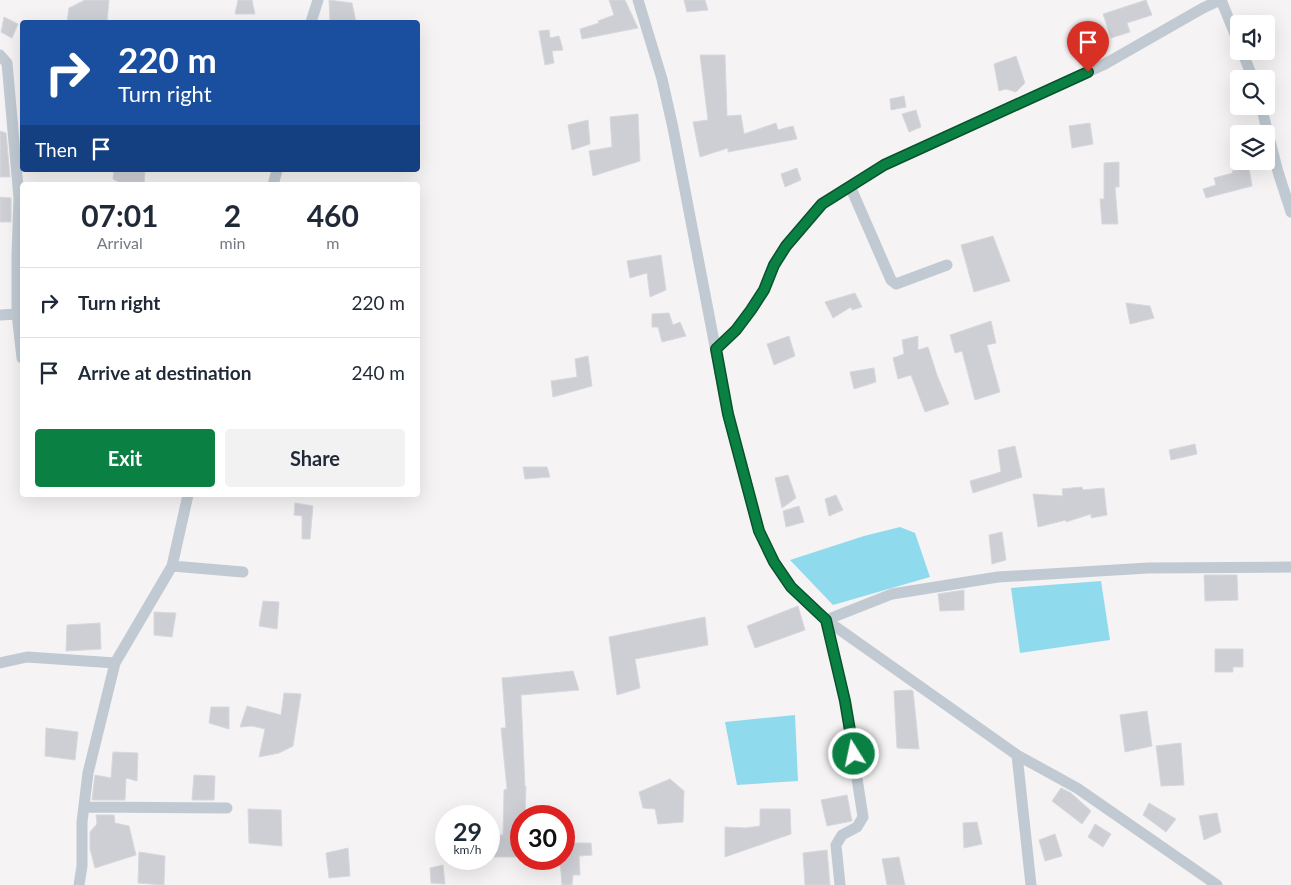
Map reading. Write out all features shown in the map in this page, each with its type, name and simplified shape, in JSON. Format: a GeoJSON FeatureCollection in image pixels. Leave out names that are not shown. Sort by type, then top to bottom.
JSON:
{"type":"FeatureCollection","features":[{"type":"Feature","properties":{"kind":"street"},"geometry":{"type":"LineString","coordinates":[[313,20],[318,0]]}},
{"type":"Feature","properties":{"kind":"street"},"geometry":{"type":"LineString","coordinates":[[638,0],[662,79],[673,128],[728,414],[759,531],[774,562],[791,587],[826,620],[1017,755],[1077,788],[1217,885]]}},
{"type":"Feature","properties":{"kind":"street"},"geometry":{"type":"LineString","coordinates":[[716,349],[736,330],[751,310],[764,290],[774,265],[801,227],[822,204],[850,186],[884,165],[1105,64],[1220,0],[1230,23]]}},
{"type":"Feature","properties":{"kind":"street"},"geometry":{"type":"LineString","coordinates":[[0,55],[7,63],[19,198],[17,314],[20,340]]}},
{"type":"Feature","properties":{"kind":"street"},"geometry":{"type":"LineString","coordinates":[[1264,115],[1291,212]]}},
{"type":"Feature","properties":{"kind":"street"},"geometry":{"type":"LineString","coordinates":[[850,186],[891,280],[896,284],[947,264]]}},
{"type":"Feature","properties":{"kind":"street"},"geometry":{"type":"LineString","coordinates":[[0,314],[17,314]]}},
{"type":"Feature","properties":{"kind":"street"},"geometry":{"type":"LineString","coordinates":[[80,885],[84,807],[88,773],[115,663],[172,566],[188,497]]}},
{"type":"Feature","properties":{"kind":"street"},"geometry":{"type":"LineString","coordinates":[[172,566],[243,572]]}},
{"type":"Feature","properties":{"kind":"street"},"geometry":{"type":"LineString","coordinates":[[826,620],[892,594],[998,577],[1148,568],[1291,567]]}},
{"type":"Feature","properties":{"kind":"street"},"geometry":{"type":"LineString","coordinates":[[826,620],[845,701],[863,817],[857,827],[842,835],[836,845],[840,885]]}},
{"type":"Feature","properties":{"kind":"street"},"geometry":{"type":"LineString","coordinates":[[0,663],[27,657],[115,663]]}},
{"type":"Feature","properties":{"kind":"street"},"geometry":{"type":"LineString","coordinates":[[1017,755],[1031,885]]}},
{"type":"Feature","properties":{"kind":"street"},"geometry":{"type":"LineString","coordinates":[[84,807],[227,808]]}},
{"type":"Feature","properties":{"kind":"water"},"geometry":{"type":"Polygon","coordinates":[[[900,527],[915,533],[930,577],[833,605],[790,560],[864,536],[900,527]]]}},
{"type":"Feature","properties":{"kind":"water"},"geometry":{"type":"Polygon","coordinates":[[[1101,581],[1110,640],[1020,653],[1011,588],[1101,581]]]}},
{"type":"Feature","properties":{"kind":"water"},"geometry":{"type":"Polygon","coordinates":[[[795,715],[798,781],[737,785],[725,722],[795,715]]]}},
{"type":"Feature","properties":{"kind":"building"},"geometry":{"type":"Polygon","coordinates":[[[85,0],[109,0],[107,20],[67,20],[69,8],[85,0]]]}},
{"type":"Feature","properties":{"kind":"building"},"geometry":{"type":"Polygon","coordinates":[[[238,0],[252,0],[255,14],[235,14],[238,0]]]}},
{"type":"Feature","properties":{"kind":"building"},"geometry":{"type":"Polygon","coordinates":[[[329,0],[352,3],[356,20],[330,20],[329,0]]]}},
{"type":"Feature","properties":{"kind":"building"},"geometry":{"type":"Polygon","coordinates":[[[609,0],[625,0],[638,28],[582,39],[580,29],[599,23],[598,21],[614,15],[609,0]]]}},
{"type":"Feature","properties":{"kind":"building"},"geometry":{"type":"Polygon","coordinates":[[[684,0],[705,0],[708,10],[687,12],[684,0]]]}},
{"type":"Feature","properties":{"kind":"building"},"geometry":{"type":"Polygon","coordinates":[[[1146,0],[1152,15],[1127,23],[1130,32],[1111,38],[1103,14],[1146,0]]]}},
{"type":"Feature","properties":{"kind":"building"},"geometry":{"type":"Polygon","coordinates":[[[4,17],[18,24],[12,38],[1,32],[4,17]]]}},
{"type":"Feature","properties":{"kind":"building"},"geometry":{"type":"Polygon","coordinates":[[[549,30],[550,38],[559,36],[563,50],[552,51],[554,63],[545,65],[539,31],[549,30]]]}},
{"type":"Feature","properties":{"kind":"building"},"geometry":{"type":"Polygon","coordinates":[[[700,55],[725,55],[727,116],[741,115],[744,134],[776,123],[778,130],[793,126],[797,139],[728,152],[728,148],[700,157],[693,122],[708,120],[700,55]]]}},
{"type":"Feature","properties":{"kind":"building"},"geometry":{"type":"Polygon","coordinates":[[[1016,56],[1025,83],[1016,92],[1006,89],[999,91],[994,64],[1016,56]]]}},
{"type":"Feature","properties":{"kind":"building"},"geometry":{"type":"Polygon","coordinates":[[[904,96],[906,107],[891,110],[890,99],[904,96]]]}},
{"type":"Feature","properties":{"kind":"building"},"geometry":{"type":"Polygon","coordinates":[[[916,110],[921,127],[909,132],[902,114],[916,110]]]}},
{"type":"Feature","properties":{"kind":"building"},"geometry":{"type":"Polygon","coordinates":[[[638,114],[640,161],[593,176],[589,151],[612,147],[610,117],[638,114]]]}},
{"type":"Feature","properties":{"kind":"building"},"geometry":{"type":"Polygon","coordinates":[[[588,120],[590,144],[572,150],[568,125],[588,120]]]}},
{"type":"Feature","properties":{"kind":"building"},"geometry":{"type":"Polygon","coordinates":[[[1090,123],[1093,144],[1072,148],[1069,126],[1090,123]]]}},
{"type":"Feature","properties":{"kind":"building"},"geometry":{"type":"Polygon","coordinates":[[[0,131],[6,133],[10,177],[0,177],[0,131]]]}},
{"type":"Feature","properties":{"kind":"building"},"geometry":{"type":"Polygon","coordinates":[[[1119,162],[1119,187],[1115,187],[1118,224],[1102,224],[1100,199],[1104,199],[1104,163],[1119,162]]]}},
{"type":"Feature","properties":{"kind":"building"},"geometry":{"type":"Polygon","coordinates":[[[797,168],[801,180],[785,187],[781,174],[797,168]]]}},
{"type":"Feature","properties":{"kind":"building"},"geometry":{"type":"Polygon","coordinates":[[[1249,170],[1252,186],[1206,198],[1203,189],[1216,185],[1214,178],[1233,173],[1232,171],[1249,170]]]}},
{"type":"Feature","properties":{"kind":"building"},"geometry":{"type":"Polygon","coordinates":[[[114,172],[145,172],[144,182],[118,182],[113,179],[114,172]]]}},
{"type":"Feature","properties":{"kind":"building"},"geometry":{"type":"Polygon","coordinates":[[[0,197],[11,198],[11,222],[0,222],[0,197]]]}},
{"type":"Feature","properties":{"kind":"building"},"geometry":{"type":"Polygon","coordinates":[[[993,236],[1010,281],[974,292],[961,245],[993,236]]]}},
{"type":"Feature","properties":{"kind":"building"},"geometry":{"type":"Polygon","coordinates":[[[661,255],[666,290],[650,297],[647,273],[630,278],[627,261],[661,255]]]}},
{"type":"Feature","properties":{"kind":"building"},"geometry":{"type":"Polygon","coordinates":[[[855,293],[862,307],[852,310],[851,307],[833,318],[825,302],[855,293]]]}},
{"type":"Feature","properties":{"kind":"building"},"geometry":{"type":"Polygon","coordinates":[[[1126,303],[1150,306],[1154,318],[1130,324],[1126,303]]]}},
{"type":"Feature","properties":{"kind":"building"},"geometry":{"type":"Polygon","coordinates":[[[669,313],[673,325],[680,322],[686,336],[662,342],[658,327],[652,327],[652,314],[669,313]]]}},
{"type":"Feature","properties":{"kind":"building"},"geometry":{"type":"Polygon","coordinates":[[[991,321],[996,343],[987,345],[1000,392],[975,400],[962,351],[955,353],[950,335],[991,321]]]}},
{"type":"Feature","properties":{"kind":"building"},"geometry":{"type":"Polygon","coordinates":[[[789,336],[795,356],[774,365],[767,344],[789,336]]]}},
{"type":"Feature","properties":{"kind":"building"},"geometry":{"type":"Polygon","coordinates":[[[918,336],[918,350],[928,347],[949,404],[925,412],[911,375],[898,379],[893,358],[904,354],[902,340],[918,336]]]}},
{"type":"Feature","properties":{"kind":"building"},"geometry":{"type":"Polygon","coordinates":[[[588,356],[592,386],[553,397],[551,381],[577,377],[575,359],[588,356]]]}},
{"type":"Feature","properties":{"kind":"building"},"geometry":{"type":"Polygon","coordinates":[[[874,368],[876,382],[854,389],[850,372],[874,368]]]}},
{"type":"Feature","properties":{"kind":"building"},"geometry":{"type":"Polygon","coordinates":[[[1195,444],[1197,454],[1171,460],[1169,450],[1195,444]]]}},
{"type":"Feature","properties":{"kind":"building"},"geometry":{"type":"Polygon","coordinates":[[[1015,446],[1022,477],[973,493],[970,481],[1001,472],[998,450],[1015,446]]]}},
{"type":"Feature","properties":{"kind":"building"},"geometry":{"type":"Polygon","coordinates":[[[523,467],[547,467],[550,477],[525,479],[523,467]]]}},
{"type":"Feature","properties":{"kind":"building"},"geometry":{"type":"Polygon","coordinates":[[[788,475],[796,498],[782,508],[775,478],[788,475]]]}},
{"type":"Feature","properties":{"kind":"building"},"geometry":{"type":"Polygon","coordinates":[[[1082,487],[1083,490],[1104,488],[1107,515],[1091,518],[1091,514],[1066,522],[1066,520],[1038,527],[1033,494],[1063,496],[1062,489],[1082,487]]]}},
{"type":"Feature","properties":{"kind":"building"},"geometry":{"type":"Polygon","coordinates":[[[836,495],[843,510],[829,516],[825,499],[836,495]]]}},
{"type":"Feature","properties":{"kind":"building"},"geometry":{"type":"Polygon","coordinates":[[[295,503],[313,506],[310,539],[302,539],[302,516],[294,515],[295,503]]]}},
{"type":"Feature","properties":{"kind":"building"},"geometry":{"type":"Polygon","coordinates":[[[799,506],[804,522],[786,527],[783,511],[799,506]]]}},
{"type":"Feature","properties":{"kind":"building"},"geometry":{"type":"Polygon","coordinates":[[[1002,532],[1006,560],[992,564],[989,535],[1002,532]]]}},
{"type":"Feature","properties":{"kind":"building"},"geometry":{"type":"Polygon","coordinates":[[[1204,575],[1237,575],[1238,600],[1205,601],[1204,575]]]}},
{"type":"Feature","properties":{"kind":"building"},"geometry":{"type":"Polygon","coordinates":[[[964,590],[964,610],[940,611],[938,594],[964,590]]]}},
{"type":"Feature","properties":{"kind":"building"},"geometry":{"type":"Polygon","coordinates":[[[263,601],[279,602],[277,629],[259,626],[263,601]]]}},
{"type":"Feature","properties":{"kind":"building"},"geometry":{"type":"Polygon","coordinates":[[[798,606],[805,630],[755,648],[747,626],[798,606]]]}},
{"type":"Feature","properties":{"kind":"building"},"geometry":{"type":"Polygon","coordinates":[[[154,612],[176,613],[172,637],[154,635],[154,612]]]}},
{"type":"Feature","properties":{"kind":"building"},"geometry":{"type":"Polygon","coordinates":[[[705,617],[708,645],[635,659],[640,688],[617,695],[609,637],[705,617]]]}},
{"type":"Feature","properties":{"kind":"building"},"geometry":{"type":"Polygon","coordinates":[[[100,623],[101,649],[66,651],[67,625],[100,623]]]}},
{"type":"Feature","properties":{"kind":"building"},"geometry":{"type":"Polygon","coordinates":[[[1215,649],[1243,649],[1243,667],[1233,667],[1233,672],[1215,672],[1215,649]]]}},
{"type":"Feature","properties":{"kind":"building"},"geometry":{"type":"Polygon","coordinates":[[[573,671],[579,690],[521,695],[525,805],[510,805],[510,857],[500,857],[500,835],[503,835],[504,790],[507,789],[501,728],[506,728],[502,678],[573,671]]]}},
{"type":"Feature","properties":{"kind":"building"},"geometry":{"type":"Polygon","coordinates":[[[894,691],[913,691],[919,749],[897,748],[894,691]]]}},
{"type":"Feature","properties":{"kind":"building"},"geometry":{"type":"Polygon","coordinates":[[[284,693],[301,694],[293,746],[279,753],[259,757],[265,729],[252,726],[240,727],[247,706],[281,715],[284,693]]]}},
{"type":"Feature","properties":{"kind":"building"},"geometry":{"type":"Polygon","coordinates":[[[211,707],[229,707],[229,729],[209,723],[211,707]]]}},
{"type":"Feature","properties":{"kind":"building"},"geometry":{"type":"Polygon","coordinates":[[[1147,711],[1152,746],[1125,752],[1120,715],[1147,711]]]}},
{"type":"Feature","properties":{"kind":"building"},"geometry":{"type":"Polygon","coordinates":[[[46,728],[78,732],[75,760],[45,756],[46,728]]]}},
{"type":"Feature","properties":{"kind":"building"},"geometry":{"type":"Polygon","coordinates":[[[1181,743],[1184,785],[1161,786],[1156,746],[1181,743]]]}},
{"type":"Feature","properties":{"kind":"building"},"geometry":{"type":"Polygon","coordinates":[[[113,752],[138,753],[137,781],[126,778],[125,800],[92,800],[95,775],[111,778],[113,752]]]}},
{"type":"Feature","properties":{"kind":"building"},"geometry":{"type":"Polygon","coordinates":[[[194,775],[215,776],[214,800],[192,800],[194,775]]]}},
{"type":"Feature","properties":{"kind":"building"},"geometry":{"type":"Polygon","coordinates":[[[670,779],[684,791],[683,822],[658,824],[655,809],[643,808],[639,792],[670,779]]]}},
{"type":"Feature","properties":{"kind":"building"},"geometry":{"type":"Polygon","coordinates":[[[1061,788],[1071,793],[1091,811],[1082,824],[1052,801],[1061,788]]]}},
{"type":"Feature","properties":{"kind":"building"},"geometry":{"type":"Polygon","coordinates":[[[847,795],[852,821],[827,826],[821,800],[847,795]]]}},
{"type":"Feature","properties":{"kind":"building"},"geometry":{"type":"Polygon","coordinates":[[[1149,803],[1176,819],[1166,832],[1143,815],[1149,803]]]}},
{"type":"Feature","properties":{"kind":"building"},"geometry":{"type":"Polygon","coordinates":[[[248,809],[281,810],[282,846],[249,843],[248,809]]]}},
{"type":"Feature","properties":{"kind":"building"},"geometry":{"type":"Polygon","coordinates":[[[760,809],[790,809],[791,834],[725,857],[725,827],[746,828],[760,826],[760,809]]]}},
{"type":"Feature","properties":{"kind":"building"},"geometry":{"type":"Polygon","coordinates":[[[1217,813],[1221,832],[1204,840],[1199,816],[1217,813]]]}},
{"type":"Feature","properties":{"kind":"building"},"geometry":{"type":"Polygon","coordinates":[[[96,815],[114,815],[115,823],[129,826],[136,855],[95,868],[90,849],[90,832],[97,824],[96,815]]]}},
{"type":"Feature","properties":{"kind":"building"},"geometry":{"type":"Polygon","coordinates":[[[977,822],[982,844],[964,848],[963,823],[977,822]]]}},
{"type":"Feature","properties":{"kind":"building"},"geometry":{"type":"Polygon","coordinates":[[[1095,824],[1111,834],[1103,847],[1088,837],[1095,824]]]}},
{"type":"Feature","properties":{"kind":"building"},"geometry":{"type":"Polygon","coordinates":[[[1055,834],[1062,856],[1045,861],[1039,840],[1055,834]]]}},
{"type":"Feature","properties":{"kind":"building"},"geometry":{"type":"Polygon","coordinates":[[[575,843],[591,843],[592,855],[579,856],[580,875],[573,875],[572,885],[562,885],[561,870],[575,870],[575,843]]]}},
{"type":"Feature","properties":{"kind":"building"},"geometry":{"type":"Polygon","coordinates":[[[348,848],[350,876],[329,878],[326,853],[348,848]]]}},
{"type":"Feature","properties":{"kind":"building"},"geometry":{"type":"Polygon","coordinates":[[[827,850],[830,885],[805,885],[803,853],[827,850]]]}},
{"type":"Feature","properties":{"kind":"building"},"geometry":{"type":"Polygon","coordinates":[[[139,852],[165,856],[164,885],[138,883],[139,852]]]}},
{"type":"Feature","properties":{"kind":"building"},"geometry":{"type":"Polygon","coordinates":[[[899,857],[905,885],[887,885],[882,859],[899,857]]]}},
{"type":"Feature","properties":{"kind":"building"},"geometry":{"type":"Polygon","coordinates":[[[435,867],[435,870],[444,870],[445,884],[431,883],[430,868],[435,867]]]}},
{"type":"Feature","properties":{"kind":"route"},"geometry":{"type":"LineString","coordinates":[[854,754],[845,701],[826,620],[791,587],[774,562],[759,531],[728,414],[716,349],[736,330],[751,310],[764,290],[774,265],[786,246],[822,204],[884,165],[1088,72]]}}]}
